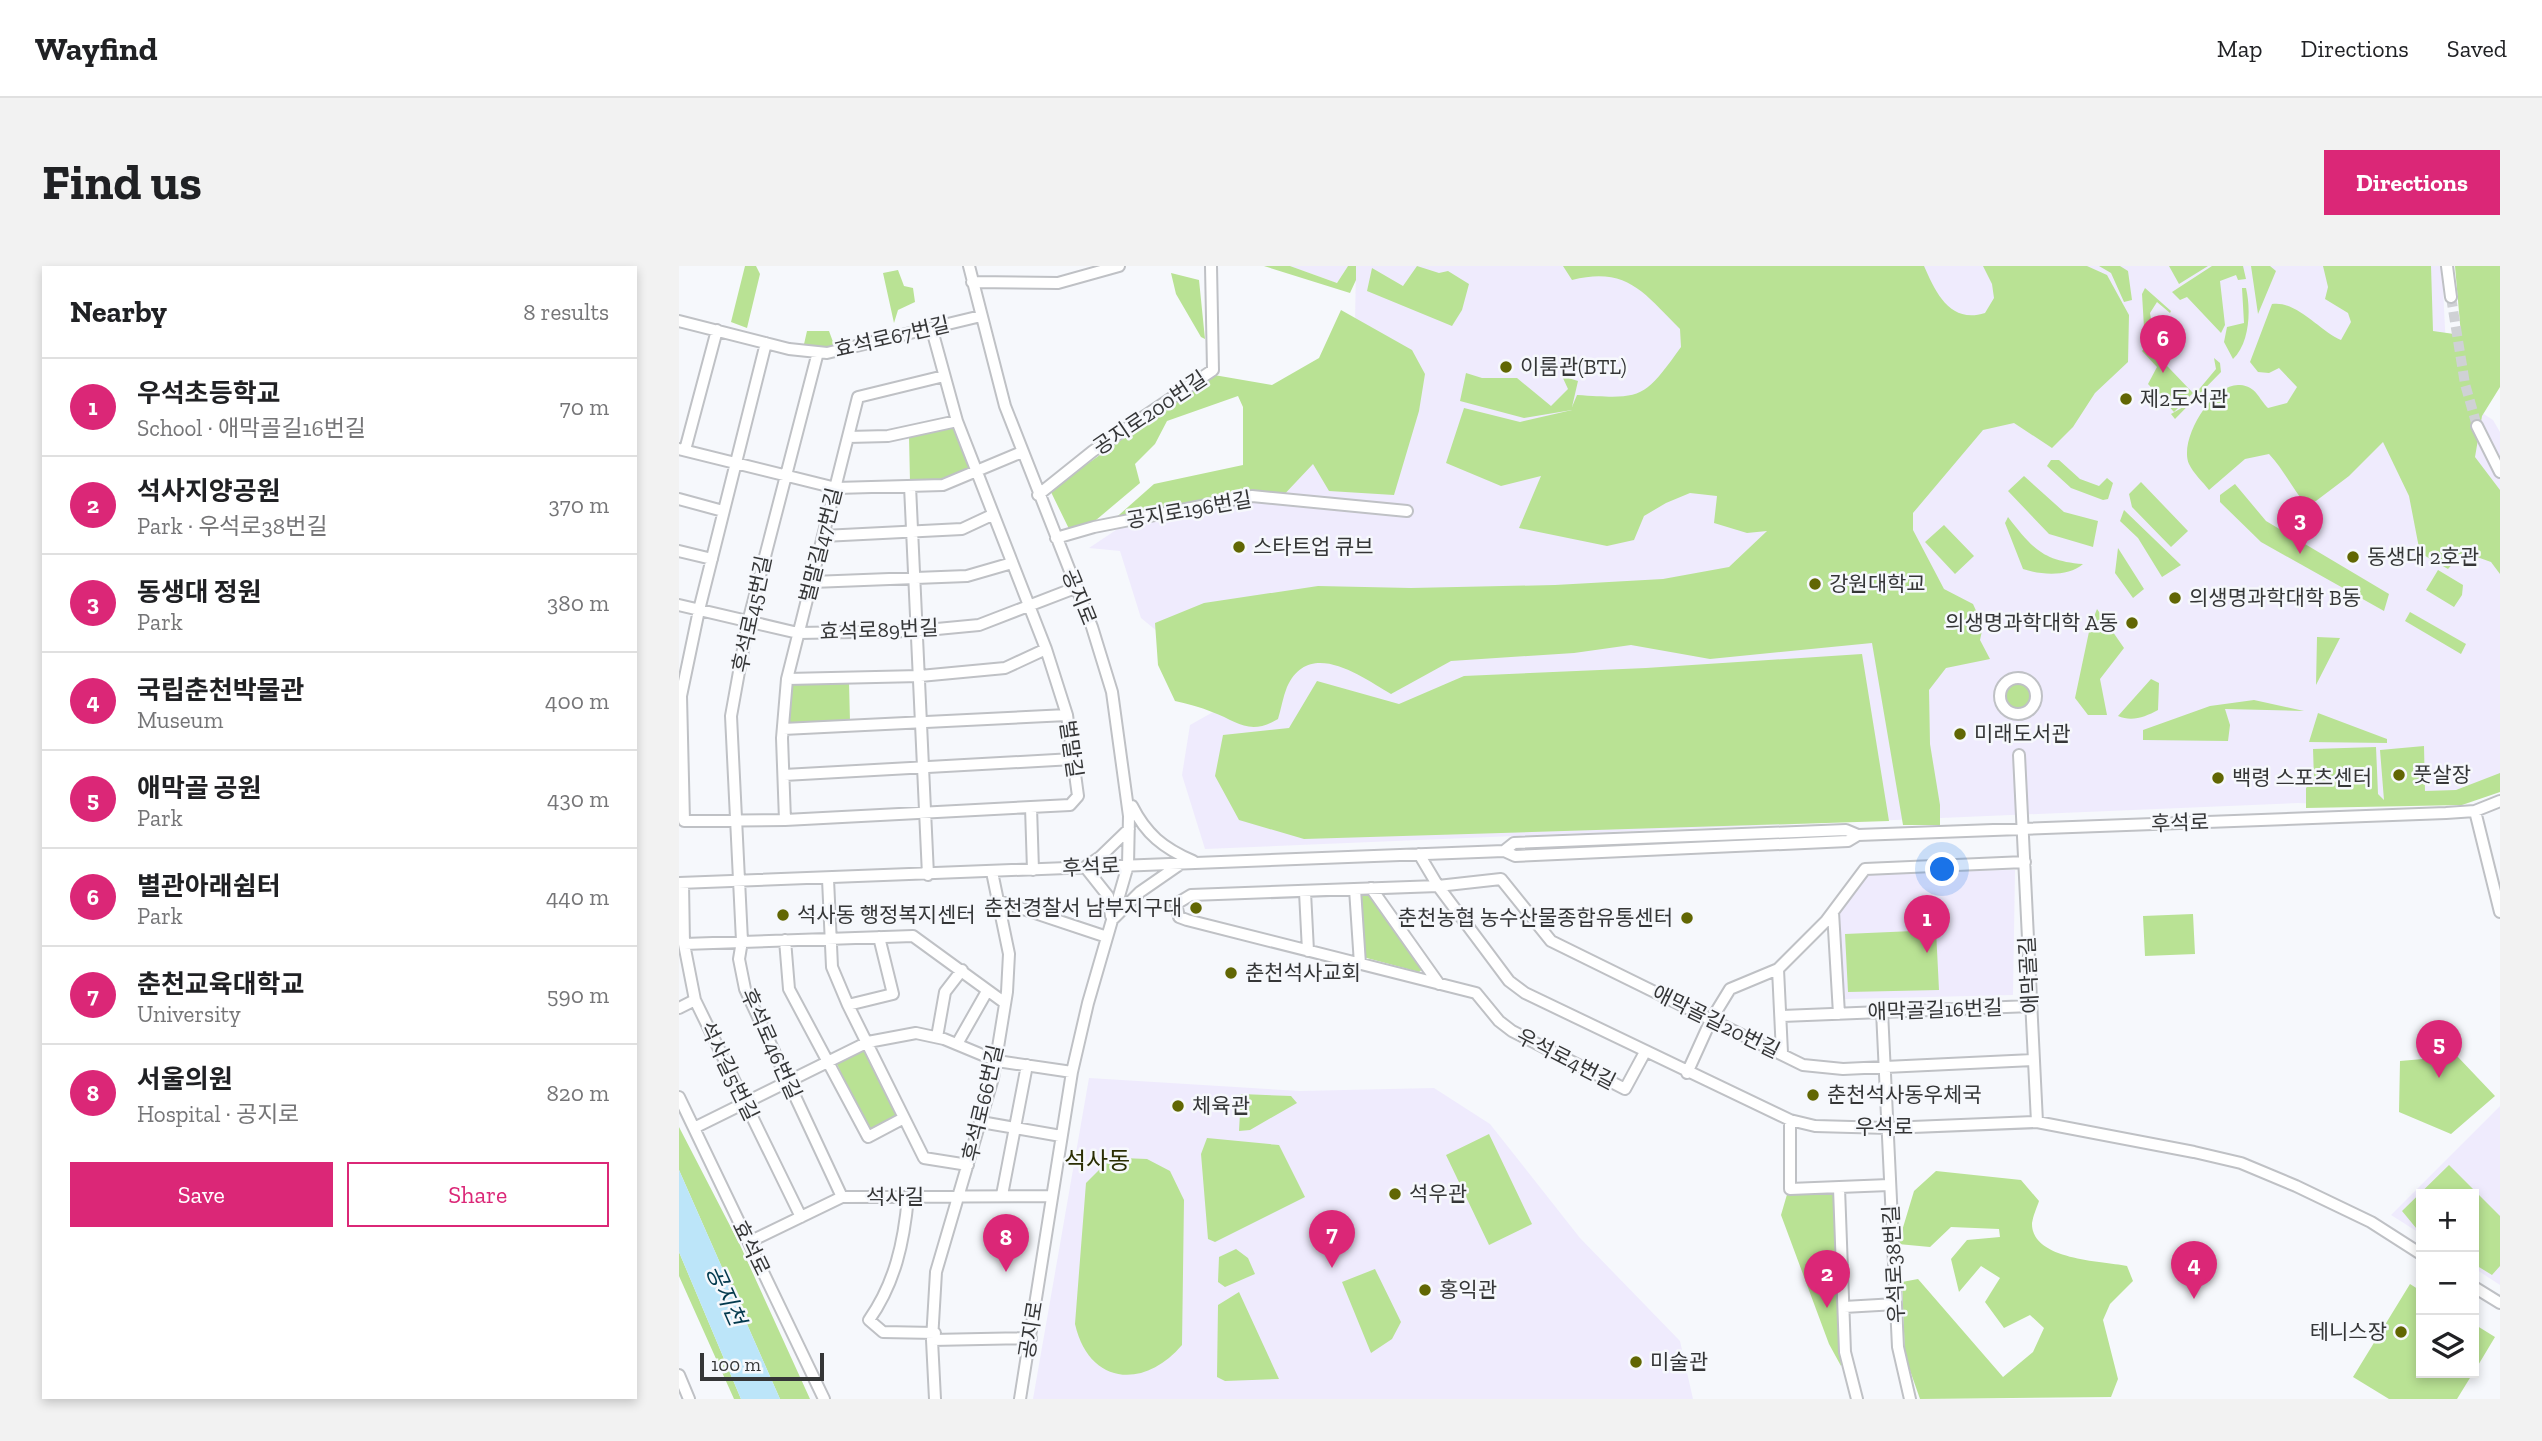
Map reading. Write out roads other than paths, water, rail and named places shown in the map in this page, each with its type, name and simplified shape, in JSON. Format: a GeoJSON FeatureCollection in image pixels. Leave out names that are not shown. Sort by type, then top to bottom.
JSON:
{"type":"FeatureCollection","features":[{"type":"Feature","properties":{"kind":"street","name":"공지로"},"geometry":{"type":"LineString","coordinates":[[969,266],[1005,406],[1076,588],[1112,692],[1129,829],[1128,865],[1072,1072],[1020,1399]]}},
{"type":"Feature","properties":{"kind":"street"},"geometry":{"type":"LineString","coordinates":[[972,282],[1058,283],[1119,266]]}},
{"type":"Feature","properties":{"kind":"street","name":"공지로200번길"},"geometry":{"type":"LineString","coordinates":[[1038,495],[1093,451],[1213,370],[1211,266]]}},
{"type":"Feature","properties":{"kind":"street"},"geometry":{"type":"LineString","coordinates":[[2447,266],[2451,297]]}},
{"type":"Feature","properties":{"kind":"street","name":"효석로67번길"},"geometry":{"type":"LineString","coordinates":[[679,321],[766,343],[818,352],[932,330],[981,316]]}},
{"type":"Feature","properties":{"kind":"street"},"geometry":{"type":"LineString","coordinates":[[717,330],[682,450],[836,488],[943,485],[1022,452]]}},
{"type":"Feature","properties":{"kind":"street","name":"벌말길"},"geometry":{"type":"LineString","coordinates":[[766,343],[699,610],[684,652],[679,741],[684,821],[785,820],[1070,805],[1078,796],[1067,715],[1046,649],[975,473],[957,421],[932,330]]}},
{"type":"Feature","properties":{"kind":"street","name":"후석로45번길"},"geometry":{"type":"LineString","coordinates":[[739,881],[731,716],[748,622],[818,352]]}},
{"type":"Feature","properties":{"kind":"street","name":"벌말길47번길"},"geometry":{"type":"LineString","coordinates":[[785,820],[783,729],[787,679],[858,397],[944,376]]}},
{"type":"Feature","properties":{"kind":"street"},"geometry":{"type":"LineString","coordinates":[[848,438],[888,436],[957,421]]}},
{"type":"Feature","properties":{"kind":"street"},"geometry":{"type":"LineString","coordinates":[[2477,426],[2500,472]]}},
{"type":"Feature","properties":{"kind":"street"},"geometry":{"type":"LineString","coordinates":[[910,486],[928,875]]}},
{"type":"Feature","properties":{"kind":"street","name":"공지로196번길"},"geometry":{"type":"LineString","coordinates":[[1056,538],[1094,527],[1252,496],[1407,511]]}},
{"type":"Feature","properties":{"kind":"street"},"geometry":{"type":"LineString","coordinates":[[679,499],[723,511]]}},
{"type":"Feature","properties":{"kind":"street"},"geometry":{"type":"LineString","coordinates":[[823,536],[962,529],[992,515]]}},
{"type":"Feature","properties":{"kind":"street"},"geometry":{"type":"LineString","coordinates":[[679,551],[712,559]]}},
{"type":"Feature","properties":{"kind":"street"},"geometry":{"type":"LineString","coordinates":[[811,582],[967,576],[1012,563]]}},
{"type":"Feature","properties":{"kind":"street","name":"효석로89번길"},"geometry":{"type":"LineString","coordinates":[[679,605],[798,633],[916,631],[979,625],[1076,588]]}},
{"type":"Feature","properties":{"kind":"street"},"geometry":{"type":"LineString","coordinates":[[787,679],[920,676],[1005,668],[1046,649]]}},
{"type":"Feature","properties":{"kind":"street"},"geometry":{"type":"LineString","coordinates":[[783,729],[922,720],[1067,715]]}},
{"type":"Feature","properties":{"kind":"street","name":"애막골길"},"geometry":{"type":"LineString","coordinates":[[2019,755],[2037,1122]]}},
{"type":"Feature","properties":{"kind":"street"},"geometry":{"type":"LineString","coordinates":[[784,775],[1073,759]]}},
{"type":"Feature","properties":{"kind":"street"},"geometry":{"type":"LineString","coordinates":[[1127,797],[1152,837],[1171,852],[1195,863]]}},
{"type":"Feature","properties":{"kind":"street","name":"후석로"},"geometry":{"type":"LineString","coordinates":[[681,883],[1504,851],[1514,844],[1542,842],[1846,830],[1858,835],[2475,811],[2500,801]]}},
{"type":"Feature","properties":{"kind":"street"},"geometry":{"type":"LineString","coordinates":[[1031,807],[1033,870]]}},
{"type":"Feature","properties":{"kind":"street"},"geometry":{"type":"LineString","coordinates":[[2475,811],[2500,912]]}},
{"type":"Feature","properties":{"kind":"street"},"geometry":{"type":"LineString","coordinates":[[1112,920],[1108,896],[1085,867],[1100,858],[1129,829]]}},
{"type":"Feature","properties":{"kind":"street","name":"우석로"},"geometry":{"type":"LineString","coordinates":[[1419,854],[1438,886],[1509,981],[1525,993],[1687,1073],[1790,1120],[1815,1126],[1888,1128],[2037,1122],[2241,1163],[2371,1222],[2418,1252]]}},
{"type":"Feature","properties":{"kind":"street"},"geometry":{"type":"LineString","coordinates":[[1687,1073],[1711,1020],[1730,989],[1778,969],[1833,912],[1865,869],[2025,862]]}},
{"type":"Feature","properties":{"kind":"street"},"geometry":{"type":"LineString","coordinates":[[1112,920],[1140,892],[1182,863]]}},
{"type":"Feature","properties":{"kind":"street","name":"후석로66번길"},"geometry":{"type":"LineString","coordinates":[[935,1399],[936,1272],[997,1060],[995,1053],[1005,1003],[1009,954],[992,872]]}},
{"type":"Feature","properties":{"kind":"street"},"geometry":{"type":"LineString","coordinates":[[828,879],[832,967],[902,1119],[924,1158],[968,1166]]}},
{"type":"Feature","properties":{"kind":"street","name":"애막골길20번길"},"geometry":{"type":"LineString","coordinates":[[1438,886],[1501,879],[1551,941],[1803,1065],[1843,1069],[2033,1060]]}},
{"type":"Feature","properties":{"kind":"street","name":"후석로46번길"},"geometry":{"type":"LineString","coordinates":[[739,881],[742,941],[739,959],[745,989],[786,1082],[842,1196]]}},
{"type":"Feature","properties":{"kind":"street","name":"석사길5번길"},"geometry":{"type":"LineString","coordinates":[[681,883],[684,944],[695,1000],[801,1217]]}},
{"type":"Feature","properties":{"kind":"street","name":"우석로4번길"},"geometry":{"type":"LineString","coordinates":[[1438,886],[1191,895],[1176,904],[1179,917],[1187,920],[1476,993],[1511,1031],[1625,1089],[1645,1052]]}},
{"type":"Feature","properties":{"kind":"street"},"geometry":{"type":"LineString","coordinates":[[1371,888],[1439,984]]}},
{"type":"Feature","properties":{"kind":"street"},"geometry":{"type":"LineString","coordinates":[[1355,889],[1360,964]]}},
{"type":"Feature","properties":{"kind":"street"},"geometry":{"type":"LineString","coordinates":[[1305,892],[1308,951]]}},
{"type":"Feature","properties":{"kind":"street"},"geometry":{"type":"LineString","coordinates":[[999,901],[1107,937]]}},
{"type":"Feature","properties":{"kind":"street","name":"애막골길16번길"},"geometry":{"type":"LineString","coordinates":[[1833,912],[1839,1014]]}},
{"type":"Feature","properties":{"kind":"street"},"geometry":{"type":"LineString","coordinates":[[684,944],[913,936],[962,970],[986,993],[1005,1003]]}},
{"type":"Feature","properties":{"kind":"street"},"geometry":{"type":"LineString","coordinates":[[848,1005],[893,994],[879,937]]}},
{"type":"Feature","properties":{"kind":"street"},"geometry":{"type":"LineString","coordinates":[[785,940],[789,989],[868,1137],[902,1119]]}},
{"type":"Feature","properties":{"kind":"street"},"geometry":{"type":"LineString","coordinates":[[1778,969],[1782,1016],[1781,1053]]}},
{"type":"Feature","properties":{"kind":"street"},"geometry":{"type":"LineString","coordinates":[[937,1037],[946,992],[962,970]]}},
{"type":"Feature","properties":{"kind":"street"},"geometry":{"type":"LineString","coordinates":[[957,1044],[986,993]]}},
{"type":"Feature","properties":{"kind":"street"},"geometry":{"type":"LineString","coordinates":[[679,1008],[695,1000]]}},
{"type":"Feature","properties":{"kind":"street","name":"애막골길16번길"},"geometry":{"type":"LineString","coordinates":[[1782,1016],[2031,1006]]}},
{"type":"Feature","properties":{"kind":"street","name":"우석로38번길"},"geometry":{"type":"LineString","coordinates":[[1882,1011],[1898,1347],[1910,1399]]}},
{"type":"Feature","properties":{"kind":"street"},"geometry":{"type":"LineString","coordinates":[[694,1128],[868,1042],[916,1033],[937,1037],[997,1060],[1072,1072]]}},
{"type":"Feature","properties":{"kind":"street"},"geometry":{"type":"LineString","coordinates":[[1002,1195],[1027,1065]]}},
{"type":"Feature","properties":{"kind":"street","name":"효석로"},"geometry":{"type":"LineString","coordinates":[[679,1097],[824,1399]]}},
{"type":"Feature","properties":{"kind":"street"},"geometry":{"type":"LineString","coordinates":[[1790,1120],[1790,1189],[1889,1185]]}},
{"type":"Feature","properties":{"kind":"street"},"geometry":{"type":"LineString","coordinates":[[981,1122],[1062,1136]]}},
{"type":"Feature","properties":{"kind":"street"},"geometry":{"type":"LineString","coordinates":[[1839,1188],[1845,1352],[1857,1399]]}},
{"type":"Feature","properties":{"kind":"street","name":"석사길"},"geometry":{"type":"LineString","coordinates":[[749,1242],[842,1196],[1052,1196]]}},
{"type":"Feature","properties":{"kind":"street"},"geometry":{"type":"LineString","coordinates":[[908,1197],[904,1235],[887,1295],[869,1320],[883,1332],[1031,1338]]}},
{"type":"Feature","properties":{"kind":"street"},"geometry":{"type":"LineString","coordinates":[[2479,1290],[2500,1304]]}},
{"type":"Feature","properties":{"kind":"street"},"geometry":{"type":"LineString","coordinates":[[1844,1307],[1896,1304]]}},
{"type":"Feature","properties":{"kind":"street"},"geometry":{"type":"LineString","coordinates":[[679,1375],[689,1399]]}},
{"type":"Feature","properties":{"kind":"water","name":"공지천"},"geometry":{"type":"Polygon","coordinates":[[[679,1170],[780,1399],[741,1399],[679,1252],[679,1170]]]}},
{"type":"Feature","properties":{"kind":"tunnel"},"geometry":{"type":"LineString","coordinates":[[2451,297],[2465,384],[2477,426]]}},
{"type":"Feature","properties":{"kind":"place","name":"이룸관(BTL)"},"geometry":{"type":"Point","coordinates":[1506,367]}},
{"type":"Feature","properties":{"kind":"place","name":"별관아래쉼터"},"geometry":{"type":"Point","coordinates":[2163,373]}},
{"type":"Feature","properties":{"kind":"place","name":"제2도서관"},"geometry":{"type":"Point","coordinates":[2126,399]}},
{"type":"Feature","properties":{"kind":"place","name":"스타트업 큐브"},"geometry":{"type":"Point","coordinates":[1239,547]}},
{"type":"Feature","properties":{"kind":"place","name":"동생대 정원"},"geometry":{"type":"Point","coordinates":[2300,554]}},
{"type":"Feature","properties":{"kind":"place","name":"동생대 2호관"},"geometry":{"type":"Point","coordinates":[2353,557]}},
{"type":"Feature","properties":{"kind":"place","name":"강원대학교"},"geometry":{"type":"Point","coordinates":[1815,584]}},
{"type":"Feature","properties":{"kind":"place","name":"의생명과학대학 B동"},"geometry":{"type":"Point","coordinates":[2175,598]}},
{"type":"Feature","properties":{"kind":"place","name":"의생명과학대학 A동"},"geometry":{"type":"Point","coordinates":[2132,623]}},
{"type":"Feature","properties":{"kind":"place","name":"미래도서관"},"geometry":{"type":"Point","coordinates":[1960,734]}},
{"type":"Feature","properties":{"kind":"place","name":"풋살장"},"geometry":{"type":"Point","coordinates":[2399,775]}},
{"type":"Feature","properties":{"kind":"place","name":"백령 스포츠센터"},"geometry":{"type":"Point","coordinates":[2218,778]}},
{"type":"Feature","properties":{"kind":"place","name":"춘천경찰서 남부지구대"},"geometry":{"type":"Point","coordinates":[1196,908]}},
{"type":"Feature","properties":{"kind":"place","name":"석사동 행정복지센터"},"geometry":{"type":"Point","coordinates":[783,915]}},
{"type":"Feature","properties":{"kind":"place","name":"춘천농협 농수산물종합유통센터"},"geometry":{"type":"Point","coordinates":[1687,918]}},
{"type":"Feature","properties":{"kind":"place","name":"우석초등학교"},"geometry":{"type":"Point","coordinates":[1927,953]}},
{"type":"Feature","properties":{"kind":"place","name":"춘천석사교회"},"geometry":{"type":"Point","coordinates":[1231,973]}},
{"type":"Feature","properties":{"kind":"place","name":"애막골 공원"},"geometry":{"type":"Point","coordinates":[2439,1078]}},
{"type":"Feature","properties":{"kind":"place","name":"춘천석사동우체국"},"geometry":{"type":"Point","coordinates":[1813,1095]}},
{"type":"Feature","properties":{"kind":"place","name":"체육관"},"geometry":{"type":"Point","coordinates":[1178,1106]}},
{"type":"Feature","properties":{"kind":"place","name":"석우관"},"geometry":{"type":"Point","coordinates":[1395,1194]}},
{"type":"Feature","properties":{"kind":"place","name":"춘천교육대학교"},"geometry":{"type":"Point","coordinates":[1332,1268]}},
{"type":"Feature","properties":{"kind":"place","name":"서울의원"},"geometry":{"type":"Point","coordinates":[1006,1272]}},
{"type":"Feature","properties":{"kind":"place","name":"홍익관"},"geometry":{"type":"Point","coordinates":[1425,1290]}},
{"type":"Feature","properties":{"kind":"place","name":"국립춘천박물관"},"geometry":{"type":"Point","coordinates":[2194,1299]}},
{"type":"Feature","properties":{"kind":"place","name":"석사지양공원"},"geometry":{"type":"Point","coordinates":[1827,1308]}},
{"type":"Feature","properties":{"kind":"place","name":"테니스장"},"geometry":{"type":"Point","coordinates":[2401,1332]}},
{"type":"Feature","properties":{"kind":"place","name":"미술관"},"geometry":{"type":"Point","coordinates":[1636,1362]}},
{"type":"Feature","properties":{"kind":"district","name":"석사동"},"geometry":{"type":"Point","coordinates":[1097,1161]}}]}
